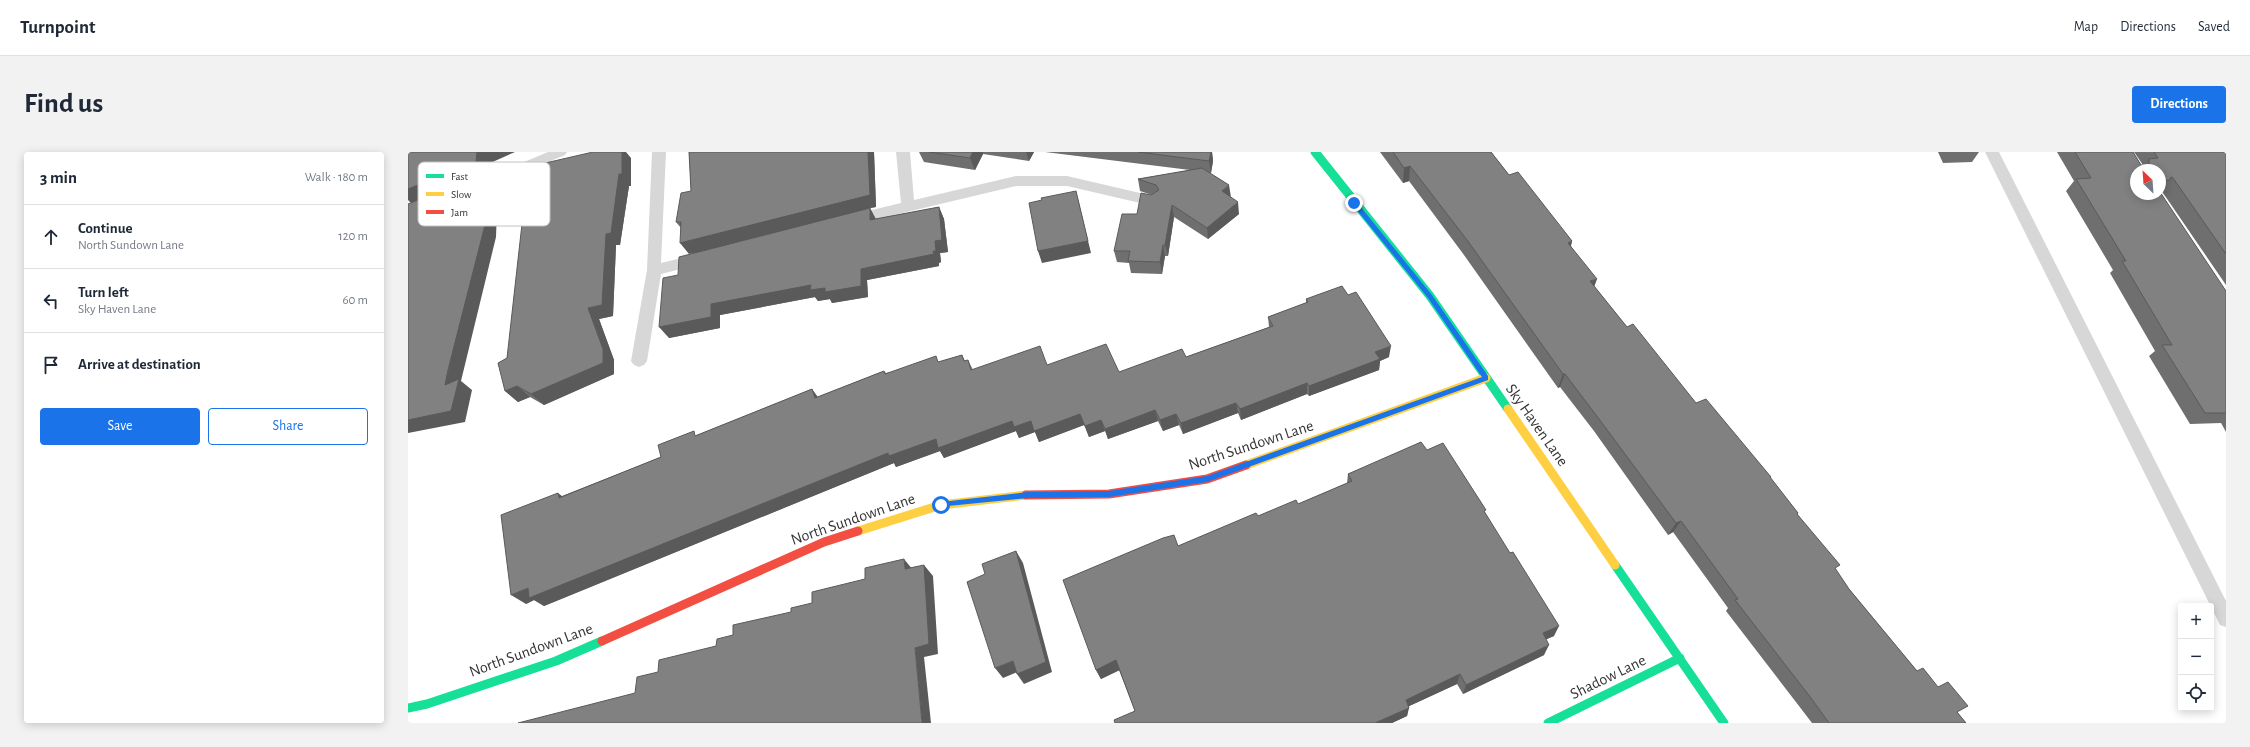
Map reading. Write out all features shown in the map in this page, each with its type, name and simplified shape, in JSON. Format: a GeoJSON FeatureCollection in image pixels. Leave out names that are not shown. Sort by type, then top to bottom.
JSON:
{"type":"FeatureCollection","features":[{"type":"Feature","properties":{"kind":"street","name":"Sky Haven Lane"},"geometry":{"type":"LineString","coordinates":[[1315,152],[1430,296],[1724,723]]}},
{"type":"Feature","properties":{"kind":"street","name":"North Sundown Lane"},"geometry":{"type":"LineString","coordinates":[[408,708],[427,704],[556,661],[824,542],[941,505],[1028,495],[1109,494],[1207,479],[1486,378]]}},
{"type":"Feature","properties":{"kind":"street","name":"Shadow Lane"},"geometry":{"type":"LineString","coordinates":[[1548,723],[1680,658]]}},
{"type":"Feature","properties":{"kind":"lane"},"geometry":{"type":"LineString","coordinates":[[536,162],[560,152]]}},
{"type":"Feature","properties":{"kind":"lane"},"geometry":{"type":"LineString","coordinates":[[640,361],[654,270],[659,152]]}},
{"type":"Feature","properties":{"kind":"lane"},"geometry":{"type":"LineString","coordinates":[[903,152],[908,205]]}},
{"type":"Feature","properties":{"kind":"lane"},"geometry":{"type":"LineString","coordinates":[[1992,152],[2226,619]]}},
{"type":"Feature","properties":{"kind":"lane"},"geometry":{"type":"LineString","coordinates":[[839,223],[908,205],[1016,181],[1067,181],[1153,201]]}},
{"type":"Feature","properties":{"kind":"lane"},"geometry":{"type":"LineString","coordinates":[[654,270],[716,254]]}},
{"type":"Feature","properties":{"kind":"building"},"geometry":{"type":"Polygon","coordinates":[[[408,152],[477,152],[476,162],[418,162],[418,185],[408,189],[408,152]]]}},
{"type":"Feature","properties":{"kind":"building"},"geometry":{"type":"Polygon","coordinates":[[[593,152],[622,152],[622,174],[619,174],[611,233],[606,234],[602,305],[588,308],[603,349],[603,363],[531,394],[517,386],[505,391],[498,363],[507,358],[522,226],[550,226],[550,162],[593,152]]]}},
{"type":"Feature","properties":{"kind":"building"},"geometry":{"type":"Polygon","coordinates":[[[689,152],[868,152],[870,195],[680,243],[681,222],[676,222],[681,193],[691,191],[689,152]]]}},
{"type":"Feature","properties":{"kind":"building"},"geometry":{"type":"Polygon","coordinates":[[[929,152],[973,152],[970,158],[929,152]]]}},
{"type":"Feature","properties":{"kind":"building"},"geometry":{"type":"Polygon","coordinates":[[[1138,152],[1211,152],[1209,161],[1138,152]]]}},
{"type":"Feature","properties":{"kind":"building"},"geometry":{"type":"Polygon","coordinates":[[[1393,152],[1491,152],[1509,175],[1518,172],[1572,241],[1568,243],[1597,279],[1590,281],[1627,327],[1633,324],[1696,403],[1706,399],[1771,477],[1798,513],[1797,514],[1840,565],[1835,568],[1849,589],[1917,671],[1923,668],[1938,687],[1948,682],[1968,706],[1957,712],[1966,723],[1829,723],[1735,600],[1738,599],[1681,521],[1676,523],[1565,374],[1563,374],[1467,240],[1410,166],[1404,168],[1393,152]]]}},
{"type":"Feature","properties":{"kind":"building"},"geometry":{"type":"Polygon","coordinates":[[[2075,152],[2133,152],[2140,164],[2130,164],[2130,200],[2165,200],[2226,291],[2226,413],[2205,413],[2162,345],[2172,345],[2122,261],[2126,261],[2076,179],[2091,178],[2075,152]]]}},
{"type":"Feature","properties":{"kind":"building"},"geometry":{"type":"Polygon","coordinates":[[[2154,152],[2226,152],[2226,254],[2173,178],[2171,177],[2170,180],[2166,180],[2166,164],[2149,164],[2149,159],[2158,158],[2154,152]]]}},
{"type":"Feature","properties":{"kind":"building"},"geometry":{"type":"Polygon","coordinates":[[[1202,168],[1229,185],[1222,191],[1238,202],[1207,228],[1172,205],[1165,245],[1163,245],[1160,262],[1128,261],[1130,251],[1114,251],[1122,214],[1137,214],[1141,193],[1151,195],[1159,190],[1156,185],[1138,179],[1202,168]]]}},
{"type":"Feature","properties":{"kind":"building"},"geometry":{"type":"Polygon","coordinates":[[[1076,191],[1088,241],[1038,251],[1029,203],[1042,200],[1041,198],[1076,191]]]}},
{"type":"Feature","properties":{"kind":"building"},"geometry":{"type":"Polygon","coordinates":[[[418,200],[418,226],[485,226],[445,385],[459,379],[451,411],[408,420],[408,204],[418,200]]]}},
{"type":"Feature","properties":{"kind":"building"},"geometry":{"type":"Polygon","coordinates":[[[939,207],[942,240],[935,241],[936,251],[933,251],[934,254],[861,269],[861,286],[825,292],[825,288],[810,290],[811,285],[711,304],[711,317],[659,327],[663,278],[678,275],[679,257],[870,208],[870,220],[939,207]]]}},
{"type":"Feature","properties":{"kind":"building"},"geometry":{"type":"Polygon","coordinates":[[[1342,286],[1348,295],[1356,292],[1391,346],[1375,352],[1380,359],[1309,386],[1307,383],[1240,409],[1236,403],[1181,423],[1176,414],[1160,420],[1155,410],[1105,429],[1101,420],[1085,426],[1080,414],[1034,431],[1031,421],[1014,427],[1012,421],[938,448],[936,439],[889,456],[888,453],[529,598],[528,588],[511,595],[501,515],[558,493],[559,498],[661,457],[658,445],[694,431],[695,436],[812,389],[815,398],[884,371],[885,374],[936,356],[938,362],[962,355],[964,361],[968,360],[971,370],[1040,346],[1047,365],[1106,344],[1119,372],[1182,349],[1186,357],[1273,326],[1268,317],[1308,302],[1306,299],[1342,286]]]}},
{"type":"Feature","properties":{"kind":"building"},"geometry":{"type":"Polygon","coordinates":[[[1421,442],[1427,450],[1443,443],[1486,510],[1484,511],[1510,553],[1513,552],[1559,626],[1543,633],[1549,645],[1466,685],[1460,674],[1406,700],[1409,708],[1375,723],[1115,723],[1114,720],[1135,711],[1116,660],[1096,670],[1063,580],[1163,538],[1174,535],[1178,546],[1256,513],[1258,516],[1296,500],[1298,504],[1352,481],[1348,474],[1421,442]]]}},
{"type":"Feature","properties":{"kind":"building"},"geometry":{"type":"Polygon","coordinates":[[[1016,551],[1046,662],[1017,674],[1013,661],[995,668],[967,582],[985,574],[982,564],[1016,551]]]}},
{"type":"Feature","properties":{"kind":"building"},"geometry":{"type":"Polygon","coordinates":[[[904,559],[905,569],[924,565],[929,644],[915,648],[922,723],[518,723],[635,693],[637,677],[658,672],[659,660],[716,646],[717,639],[733,635],[733,625],[791,612],[791,608],[812,603],[812,592],[865,579],[865,568],[904,559]]]}},
{"type":"Feature","properties":{"kind":"traffic: fast"},"geometry":{"type":"LineString","coordinates":[[1315,152],[1430,296],[1508,409]]}},
{"type":"Feature","properties":{"kind":"traffic: fast"},"geometry":{"type":"LineString","coordinates":[[1615,565],[1724,723]]}},
{"type":"Feature","properties":{"kind":"traffic: fast"},"geometry":{"type":"LineString","coordinates":[[408,708],[427,704],[556,661],[602,641]]}},
{"type":"Feature","properties":{"kind":"traffic: fast"},"geometry":{"type":"LineString","coordinates":[[1548,723],[1680,658]]}},
{"type":"Feature","properties":{"kind":"traffic: slow"},"geometry":{"type":"LineString","coordinates":[[1246,465],[1486,378]]}},
{"type":"Feature","properties":{"kind":"traffic: slow"},"geometry":{"type":"LineString","coordinates":[[1508,409],[1615,565]]}},
{"type":"Feature","properties":{"kind":"traffic: slow"},"geometry":{"type":"LineString","coordinates":[[858,531],[941,505],[1026,495]]}},
{"type":"Feature","properties":{"kind":"traffic: jam"},"geometry":{"type":"LineString","coordinates":[[1026,495],[1109,494],[1207,479],[1246,465]]}},
{"type":"Feature","properties":{"kind":"traffic: jam"},"geometry":{"type":"LineString","coordinates":[[602,641],[824,542],[858,531]]}},
{"type":"Feature","properties":{"kind":"route"},"geometry":{"type":"LineString","coordinates":[[941,505],[1028,495],[1109,494],[1207,479],[1486,378],[1430,296],[1354,203]]}}]}
